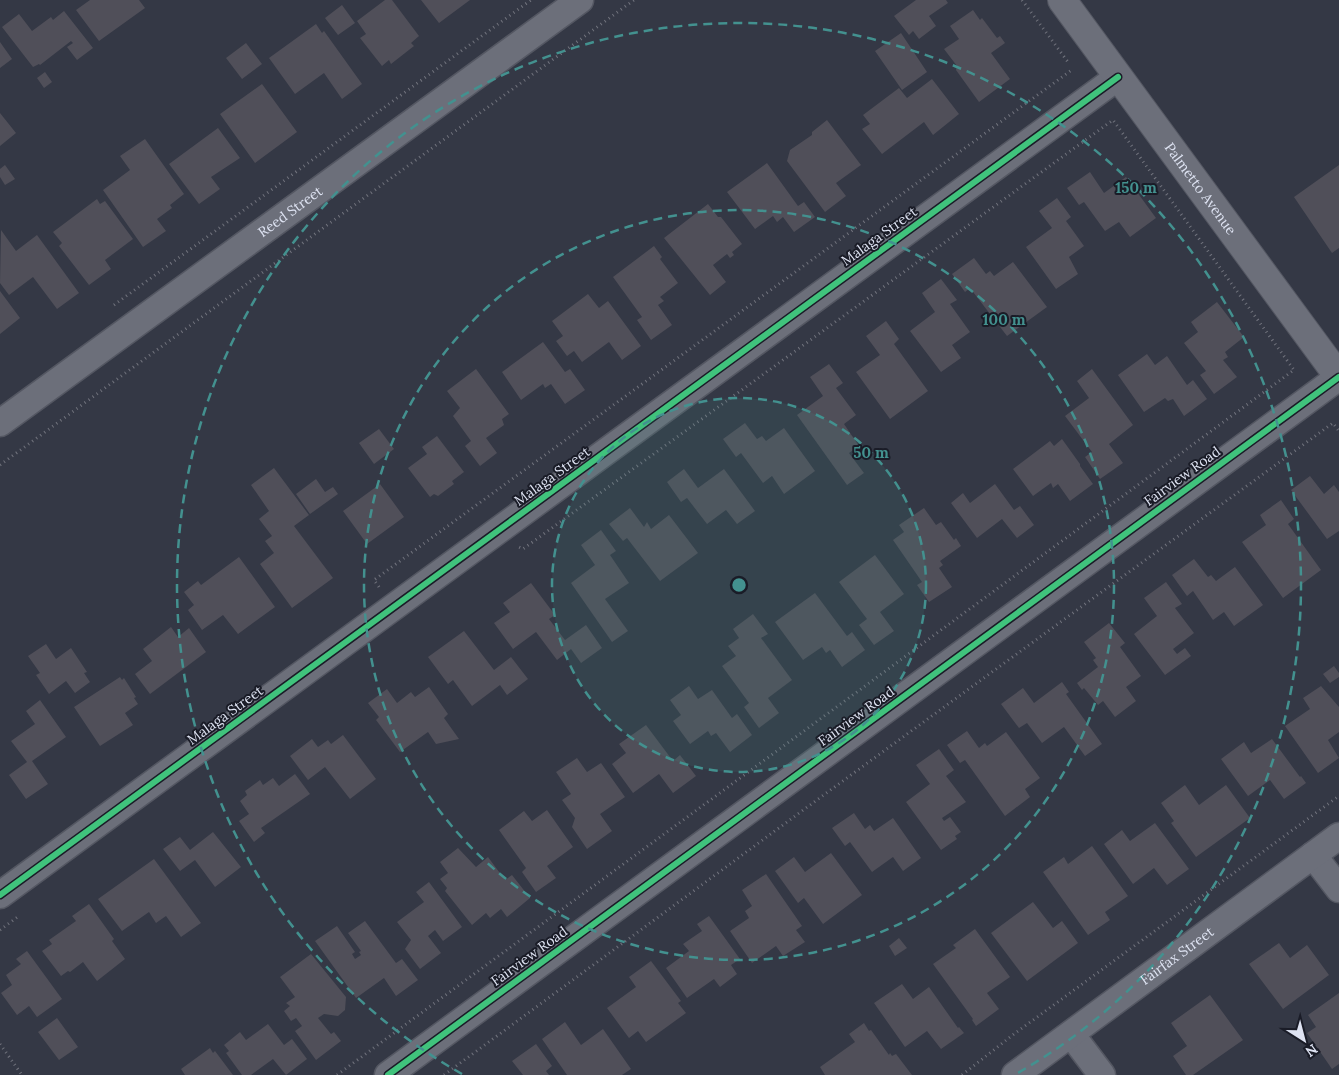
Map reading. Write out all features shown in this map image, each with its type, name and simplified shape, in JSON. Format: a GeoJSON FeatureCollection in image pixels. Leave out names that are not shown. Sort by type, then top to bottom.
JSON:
{"type":"FeatureCollection","features":[{"type":"Feature","properties":{"kind":"street","name":"Reed Street"},"geometry":{"type":"LineString","coordinates":[[0,423],[580,0]]}},
{"type":"Feature","properties":{"kind":"street","name":"Palmetto Avenue"},"geometry":{"type":"LineString","coordinates":[[1062,0],[1339,377]]}},
{"type":"Feature","properties":{"kind":"street","name":"Malaga Street"},"geometry":{"type":"LineString","coordinates":[[0,895],[1118,76]]}},
{"type":"Feature","properties":{"kind":"street","name":"Fairview Road"},"geometry":{"type":"LineString","coordinates":[[388,1075],[1339,377]]}},
{"type":"Feature","properties":{"kind":"street","name":"Fairfax Street"},"geometry":{"type":"LineString","coordinates":[[1015,1075],[1339,836]]}},
{"type":"Feature","properties":{"kind":"street"},"geometry":{"type":"LineString","coordinates":[[1314,855],[1339,889]]}},
{"type":"Feature","properties":{"kind":"street"},"geometry":{"type":"LineString","coordinates":[[1072,1034],[1102,1075]]}},
{"type":"Feature","properties":{"kind":"path"},"geometry":{"type":"LineString","coordinates":[[112,306],[530,0]]}},
{"type":"Feature","properties":{"kind":"path"},"geometry":{"type":"LineString","coordinates":[[0,465],[634,0]]}},
{"type":"Feature","properties":{"kind":"path"},"geometry":{"type":"LineString","coordinates":[[1022,0],[1068,62]]}},
{"type":"Feature","properties":{"kind":"path"},"geometry":{"type":"LineString","coordinates":[[371,593],[379,587],[374,580],[1073,69]]}},
{"type":"Feature","properties":{"kind":"path"},"geometry":{"type":"LineString","coordinates":[[337,1075],[1294,370],[1113,120],[523,549],[514,545]]}},
{"type":"Feature","properties":{"kind":"path"},"geometry":{"type":"LineString","coordinates":[[444,1075],[1333,423],[1339,431]]}},
{"type":"Feature","properties":{"kind":"path"},"geometry":{"type":"LineString","coordinates":[[962,1075],[1014,1034],[1339,796]]}},
{"type":"Feature","properties":{"kind":"path"},"geometry":{"type":"LineString","coordinates":[[0,930],[24,912]]}},
{"type":"Feature","properties":{"kind":"path"},"geometry":{"type":"LineString","coordinates":[[0,1044],[22,1075]]}},
{"type":"Feature","properties":{"kind":"building"},"geometry":{"type":"Polygon","coordinates":[[[90,0],[139,0],[145,8],[99,41],[76,10],[90,0]]]}},
{"type":"Feature","properties":{"kind":"building"},"geometry":{"type":"Polygon","coordinates":[[[385,0],[392,0],[419,36],[411,43],[414,46],[391,64],[389,60],[382,66],[360,38],[366,34],[357,21],[385,0]]]}},
{"type":"Feature","properties":{"kind":"building"},"geometry":{"type":"Polygon","coordinates":[[[421,0],[470,0],[439,23],[421,0]]]}},
{"type":"Feature","properties":{"kind":"building"},"geometry":{"type":"Polygon","coordinates":[[[916,0],[946,0],[948,3],[929,16],[936,26],[919,39],[913,31],[909,35],[894,16],[916,0]]]}},
{"type":"Feature","properties":{"kind":"building"},"geometry":{"type":"Polygon","coordinates":[[[342,5],[355,23],[338,35],[325,18],[342,5]]]}},
{"type":"Feature","properties":{"kind":"building"},"geometry":{"type":"Polygon","coordinates":[[[973,10],[980,20],[982,18],[997,38],[1000,36],[1005,43],[991,53],[1010,79],[979,102],[956,70],[957,66],[944,49],[959,39],[950,26],[973,10]]]}},
{"type":"Feature","properties":{"kind":"building"},"geometry":{"type":"Polygon","coordinates":[[[64,11],[93,48],[77,60],[67,47],[73,43],[71,41],[40,65],[33,67],[2,27],[19,14],[32,31],[51,17],[53,20],[64,11]]]}},
{"type":"Feature","properties":{"kind":"building"},"geometry":{"type":"Polygon","coordinates":[[[316,24],[322,33],[324,31],[362,84],[342,99],[324,73],[295,94],[269,58],[316,24]]]}},
{"type":"Feature","properties":{"kind":"building"},"geometry":{"type":"Polygon","coordinates":[[[901,33],[927,72],[902,90],[875,51],[901,33]]]}},
{"type":"Feature","properties":{"kind":"building"},"geometry":{"type":"Polygon","coordinates":[[[0,42],[12,59],[0,68],[0,42]]]}},
{"type":"Feature","properties":{"kind":"building"},"geometry":{"type":"Polygon","coordinates":[[[246,43],[262,64],[242,79],[226,58],[246,43]]]}},
{"type":"Feature","properties":{"kind":"building"},"geometry":{"type":"Polygon","coordinates":[[[45,72],[52,82],[44,88],[37,78],[45,72]]]}},
{"type":"Feature","properties":{"kind":"building"},"geometry":{"type":"Polygon","coordinates":[[[932,79],[959,114],[933,135],[924,122],[882,154],[862,129],[870,124],[863,115],[899,88],[907,98],[932,79]]]}},
{"type":"Feature","properties":{"kind":"building"},"geometry":{"type":"Polygon","coordinates":[[[262,84],[297,132],[255,163],[220,114],[262,84]]]}},
{"type":"Feature","properties":{"kind":"building"},"geometry":{"type":"Polygon","coordinates":[[[0,113],[16,133],[0,146],[0,113]]]}},
{"type":"Feature","properties":{"kind":"building"},"geometry":{"type":"Polygon","coordinates":[[[827,120],[861,165],[836,183],[846,196],[825,212],[787,161],[790,150],[812,135],[812,132],[827,120]]]}},
{"type":"Feature","properties":{"kind":"building"},"geometry":{"type":"Polygon","coordinates":[[[218,128],[240,158],[211,177],[220,189],[199,204],[169,164],[218,128]]]}},
{"type":"Feature","properties":{"kind":"building"},"geometry":{"type":"Polygon","coordinates":[[[145,139],[184,194],[170,205],[172,208],[157,219],[166,231],[143,247],[103,190],[130,170],[120,156],[145,139]]]}},
{"type":"Feature","properties":{"kind":"building"},"geometry":{"type":"Polygon","coordinates":[[[767,163],[798,206],[804,202],[815,217],[794,232],[783,217],[777,222],[773,216],[755,229],[727,192],[767,163]]]}},
{"type":"Feature","properties":{"kind":"building"},"geometry":{"type":"Polygon","coordinates":[[[5,165],[15,179],[5,185],[0,177],[0,169],[5,165]]]}},
{"type":"Feature","properties":{"kind":"building"},"geometry":{"type":"Polygon","coordinates":[[[1339,165],[1339,248],[1332,253],[1294,197],[1339,165]]]}},
{"type":"Feature","properties":{"kind":"building"},"geometry":{"type":"Polygon","coordinates":[[[1090,172],[1104,193],[1126,177],[1156,218],[1130,237],[1119,222],[1105,231],[1084,202],[1079,205],[1067,188],[1090,172]]]}},
{"type":"Feature","properties":{"kind":"building"},"geometry":{"type":"Polygon","coordinates":[[[1057,198],[1071,217],[1066,221],[1084,246],[1069,257],[1078,274],[1056,289],[1026,247],[1052,228],[1039,211],[1057,198]]]}},
{"type":"Feature","properties":{"kind":"building"},"geometry":{"type":"Polygon","coordinates":[[[97,199],[100,204],[105,201],[133,239],[105,260],[111,269],[89,285],[59,246],[62,243],[53,232],[97,199]]]}},
{"type":"Feature","properties":{"kind":"building"},"geometry":{"type":"Polygon","coordinates":[[[708,204],[742,244],[732,252],[734,255],[730,258],[727,254],[713,265],[726,282],[710,295],[664,238],[708,204]]]}},
{"type":"Feature","properties":{"kind":"building"},"geometry":{"type":"Polygon","coordinates":[[[1,230],[16,251],[37,235],[79,293],[57,309],[33,277],[9,295],[0,283],[1,230]]]}},
{"type":"Feature","properties":{"kind":"building"},"geometry":{"type":"Polygon","coordinates":[[[654,246],[662,257],[660,259],[678,283],[660,297],[664,301],[658,305],[672,325],[651,340],[637,320],[642,317],[613,277],[654,246]]]}},
{"type":"Feature","properties":{"kind":"building"},"geometry":{"type":"Polygon","coordinates":[[[974,258],[986,274],[990,271],[994,276],[1013,262],[1047,307],[1007,336],[970,288],[965,292],[952,274],[974,258]]]}},
{"type":"Feature","properties":{"kind":"building"},"geometry":{"type":"Polygon","coordinates":[[[941,279],[957,300],[950,304],[970,332],[952,345],[961,358],[941,372],[910,331],[935,312],[922,293],[941,279]]]}},
{"type":"Feature","properties":{"kind":"building"},"geometry":{"type":"Polygon","coordinates":[[[0,291],[20,318],[0,334],[0,291]]]}},
{"type":"Feature","properties":{"kind":"building"},"geometry":{"type":"Polygon","coordinates":[[[588,294],[599,308],[608,301],[641,346],[622,360],[609,342],[582,362],[574,351],[567,356],[556,341],[563,336],[552,321],[588,294]]]}},
{"type":"Feature","properties":{"kind":"building"},"geometry":{"type":"Polygon","coordinates":[[[1217,302],[1244,337],[1225,352],[1228,357],[1223,360],[1237,377],[1214,394],[1200,375],[1206,371],[1184,343],[1198,332],[1191,322],[1217,302]]]}},
{"type":"Feature","properties":{"kind":"building"},"geometry":{"type":"Polygon","coordinates":[[[886,321],[899,339],[894,344],[928,391],[890,419],[856,372],[880,355],[866,336],[886,321]]]}},
{"type":"Feature","properties":{"kind":"building"},"geometry":{"type":"Polygon","coordinates":[[[543,342],[565,372],[570,369],[585,390],[565,404],[551,384],[545,388],[543,384],[521,400],[502,372],[543,342]]]}},
{"type":"Feature","properties":{"kind":"building"},"geometry":{"type":"Polygon","coordinates":[[[1147,354],[1155,365],[1167,356],[1187,385],[1193,380],[1207,399],[1184,416],[1173,399],[1168,401],[1165,398],[1144,412],[1118,375],[1147,354]]]}},
{"type":"Feature","properties":{"kind":"building"},"geometry":{"type":"Polygon","coordinates":[[[829,364],[843,383],[836,388],[856,415],[844,424],[859,446],[849,453],[864,473],[847,485],[797,415],[823,396],[810,377],[829,364]]]}},
{"type":"Feature","properties":{"kind":"building"},"geometry":{"type":"Polygon","coordinates":[[[476,369],[509,414],[502,419],[504,425],[486,438],[497,453],[480,466],[465,446],[471,441],[453,416],[460,408],[447,391],[476,369]]]}},
{"type":"Feature","properties":{"kind":"building"},"geometry":{"type":"Polygon","coordinates":[[[1092,369],[1133,425],[1109,444],[1123,463],[1100,479],[1085,457],[1092,452],[1065,416],[1089,398],[1077,381],[1092,369]]]}},
{"type":"Feature","properties":{"kind":"building"},"geometry":{"type":"Polygon","coordinates":[[[745,423],[757,439],[762,436],[766,441],[784,428],[815,471],[784,494],[772,476],[763,483],[741,453],[736,457],[723,439],[745,423]]]}},
{"type":"Feature","properties":{"kind":"building"},"geometry":{"type":"Polygon","coordinates":[[[379,429],[394,449],[374,464],[359,443],[379,429]]]}},
{"type":"Feature","properties":{"kind":"building"},"geometry":{"type":"Polygon","coordinates":[[[437,436],[464,472],[452,481],[454,484],[438,496],[434,494],[430,497],[408,468],[427,454],[422,447],[437,436]]]}},
{"type":"Feature","properties":{"kind":"building"},"geometry":{"type":"Polygon","coordinates":[[[1062,439],[1093,484],[1070,501],[1058,484],[1053,488],[1051,483],[1033,496],[1013,469],[1050,441],[1054,446],[1062,439]]]}},
{"type":"Feature","properties":{"kind":"building"},"geometry":{"type":"Polygon","coordinates":[[[274,468],[309,515],[294,526],[333,578],[292,608],[260,564],[274,553],[265,541],[272,536],[259,519],[269,511],[251,485],[274,468]]]}},
{"type":"Feature","properties":{"kind":"building"},"geometry":{"type":"Polygon","coordinates":[[[684,469],[698,488],[724,469],[755,511],[737,524],[726,510],[707,524],[687,498],[681,502],[667,482],[684,469]]]}},
{"type":"Feature","properties":{"kind":"building"},"geometry":{"type":"Polygon","coordinates":[[[1310,476],[1324,494],[1334,485],[1339,492],[1339,531],[1327,539],[1291,490],[1310,476]]]}},
{"type":"Feature","properties":{"kind":"building"},"geometry":{"type":"Polygon","coordinates":[[[316,479],[325,492],[333,487],[338,494],[310,514],[296,494],[316,479]]]}},
{"type":"Feature","properties":{"kind":"building"},"geometry":{"type":"Polygon","coordinates":[[[380,484],[404,517],[367,544],[343,511],[380,484]]]}},
{"type":"Feature","properties":{"kind":"building"},"geometry":{"type":"Polygon","coordinates":[[[995,484],[1014,510],[1020,506],[1034,525],[1017,538],[1002,519],[977,538],[951,503],[963,493],[970,503],[995,484]]]}},
{"type":"Feature","properties":{"kind":"building"},"geometry":{"type":"Polygon","coordinates":[[[1281,500],[1294,519],[1288,524],[1321,570],[1283,598],[1242,542],[1266,525],[1260,515],[1281,500]]]}},
{"type":"Feature","properties":{"kind":"building"},"geometry":{"type":"Polygon","coordinates":[[[630,508],[644,527],[647,522],[651,529],[669,515],[698,553],[660,581],[627,538],[623,541],[609,524],[630,508]]]}},
{"type":"Feature","properties":{"kind":"building"},"geometry":{"type":"Polygon","coordinates":[[[924,508],[936,525],[941,522],[954,540],[956,538],[961,546],[940,561],[943,565],[939,568],[952,587],[929,602],[917,585],[922,582],[893,540],[904,532],[899,525],[924,508]]]}},
{"type":"Feature","properties":{"kind":"building"},"geometry":{"type":"Polygon","coordinates":[[[601,530],[616,551],[610,555],[629,583],[605,599],[628,631],[612,642],[571,583],[595,565],[581,545],[601,530]]]}},
{"type":"Feature","properties":{"kind":"building"},"geometry":{"type":"Polygon","coordinates":[[[875,555],[904,594],[880,612],[894,631],[874,645],[859,625],[867,619],[839,582],[875,555]]]}},
{"type":"Feature","properties":{"kind":"building"},"geometry":{"type":"Polygon","coordinates":[[[239,557],[275,607],[238,634],[223,615],[202,630],[188,610],[194,605],[184,592],[198,581],[201,585],[239,557]]]}},
{"type":"Feature","properties":{"kind":"building"},"geometry":{"type":"Polygon","coordinates":[[[1194,559],[1208,577],[1211,575],[1216,581],[1235,567],[1263,605],[1234,626],[1224,612],[1213,620],[1193,591],[1187,596],[1172,575],[1194,559]]]}},
{"type":"Feature","properties":{"kind":"building"},"geometry":{"type":"Polygon","coordinates":[[[1166,582],[1182,604],[1175,608],[1194,633],[1173,649],[1177,654],[1185,648],[1191,656],[1165,675],[1134,634],[1157,616],[1144,598],[1166,582]]]}},
{"type":"Feature","properties":{"kind":"building"},"geometry":{"type":"Polygon","coordinates":[[[531,583],[555,615],[549,619],[565,640],[586,625],[602,648],[581,663],[571,649],[557,660],[536,632],[513,649],[494,623],[510,612],[503,603],[531,583]]]}},
{"type":"Feature","properties":{"kind":"building"},"geometry":{"type":"Polygon","coordinates":[[[815,593],[847,636],[852,632],[865,650],[842,667],[830,650],[826,653],[822,647],[803,660],[775,622],[815,593]]]}},
{"type":"Feature","properties":{"kind":"building"},"geometry":{"type":"Polygon","coordinates":[[[753,614],[768,634],[761,638],[792,680],[768,698],[779,713],[759,728],[744,707],[749,703],[722,666],[736,656],[728,646],[739,638],[733,629],[753,614]]]}},
{"type":"Feature","properties":{"kind":"building"},"geometry":{"type":"Polygon","coordinates":[[[1109,623],[1125,643],[1120,647],[1141,676],[1126,687],[1136,701],[1115,717],[1103,701],[1098,705],[1084,688],[1082,690],[1077,683],[1098,667],[1093,660],[1096,658],[1084,642],[1109,623]]]}},
{"type":"Feature","properties":{"kind":"building"},"geometry":{"type":"Polygon","coordinates":[[[171,627],[178,637],[189,628],[206,652],[150,694],[135,674],[152,661],[143,649],[171,627]]]}},
{"type":"Feature","properties":{"kind":"building"},"geometry":{"type":"Polygon","coordinates":[[[464,631],[494,670],[511,657],[528,679],[507,695],[500,685],[472,706],[453,680],[448,684],[428,657],[464,631]]]}},
{"type":"Feature","properties":{"kind":"building"},"geometry":{"type":"Polygon","coordinates":[[[46,644],[56,659],[71,648],[87,672],[84,673],[90,682],[75,693],[66,681],[49,694],[36,675],[40,673],[28,656],[46,644]]]}},
{"type":"Feature","properties":{"kind":"building"},"geometry":{"type":"Polygon","coordinates":[[[1334,666],[1339,673],[1339,677],[1330,683],[1323,674],[1334,666]]]}},
{"type":"Feature","properties":{"kind":"building"},"geometry":{"type":"Polygon","coordinates":[[[120,677],[122,680],[124,678],[136,697],[134,698],[138,704],[125,713],[133,725],[100,746],[74,707],[120,677]]]}},
{"type":"Feature","properties":{"kind":"building"},"geometry":{"type":"Polygon","coordinates":[[[1062,682],[1069,692],[1066,694],[1102,744],[1085,756],[1064,727],[1042,743],[1027,723],[1019,728],[1001,704],[1023,688],[1034,703],[1062,682]]]}},
{"type":"Feature","properties":{"kind":"building"},"geometry":{"type":"Polygon","coordinates":[[[689,686],[698,699],[712,690],[732,718],[737,714],[752,735],[730,752],[716,733],[711,736],[708,731],[690,744],[673,721],[681,715],[670,700],[689,686]]]}},
{"type":"Feature","properties":{"kind":"building"},"geometry":{"type":"Polygon","coordinates":[[[1321,686],[1339,707],[1339,732],[1328,740],[1339,758],[1318,773],[1285,726],[1310,709],[1303,698],[1321,686]]]}},
{"type":"Feature","properties":{"kind":"building"},"geometry":{"type":"Polygon","coordinates":[[[429,687],[448,714],[444,718],[459,739],[436,744],[428,732],[400,752],[376,720],[379,717],[368,703],[387,689],[397,703],[411,692],[415,697],[429,687]]]}},
{"type":"Feature","properties":{"kind":"building"},"geometry":{"type":"Polygon","coordinates":[[[40,700],[66,737],[32,761],[48,784],[26,799],[9,775],[27,762],[11,741],[35,724],[26,711],[40,700]]]}},
{"type":"Feature","properties":{"kind":"building"},"geometry":{"type":"Polygon","coordinates":[[[646,725],[673,761],[680,755],[696,776],[673,793],[659,774],[633,793],[612,764],[626,753],[619,744],[646,725]]]}},
{"type":"Feature","properties":{"kind":"building"},"geometry":{"type":"Polygon","coordinates":[[[967,731],[979,748],[985,743],[987,746],[1006,732],[1040,778],[1025,789],[1030,797],[1005,816],[965,760],[960,763],[947,745],[967,731]]]}},
{"type":"Feature","properties":{"kind":"building"},"geometry":{"type":"Polygon","coordinates":[[[343,735],[376,779],[350,799],[325,767],[308,780],[290,756],[312,739],[318,747],[328,740],[331,744],[343,735]]]}},
{"type":"Feature","properties":{"kind":"building"},"geometry":{"type":"Polygon","coordinates":[[[1272,739],[1306,783],[1284,799],[1270,780],[1248,796],[1221,759],[1244,742],[1251,753],[1272,739]]]}},
{"type":"Feature","properties":{"kind":"building"},"geometry":{"type":"Polygon","coordinates":[[[939,749],[954,770],[946,776],[966,802],[942,818],[944,821],[950,817],[961,832],[955,836],[957,839],[941,850],[906,802],[930,784],[916,765],[939,749]]]}},
{"type":"Feature","properties":{"kind":"building"},"geometry":{"type":"Polygon","coordinates":[[[577,758],[587,772],[601,763],[625,797],[600,814],[612,831],[587,849],[572,827],[575,818],[562,800],[571,794],[556,772],[577,758]]]}},
{"type":"Feature","properties":{"kind":"building"},"geometry":{"type":"Polygon","coordinates":[[[295,774],[310,794],[261,828],[265,833],[254,842],[239,821],[249,814],[240,801],[247,795],[245,791],[260,780],[263,785],[273,778],[279,786],[295,774]]]}},
{"type":"Feature","properties":{"kind":"building"},"geometry":{"type":"Polygon","coordinates":[[[1185,785],[1199,805],[1226,785],[1250,818],[1196,857],[1171,823],[1174,821],[1161,803],[1185,785]]]}},
{"type":"Feature","properties":{"kind":"building"},"geometry":{"type":"Polygon","coordinates":[[[547,810],[573,847],[547,866],[556,878],[536,892],[522,872],[526,868],[499,830],[524,811],[532,821],[547,810]]]}},
{"type":"Feature","properties":{"kind":"building"},"geometry":{"type":"Polygon","coordinates":[[[854,813],[865,829],[870,825],[874,831],[893,818],[921,858],[903,871],[893,857],[872,872],[850,842],[845,846],[832,828],[854,813]]]}},
{"type":"Feature","properties":{"kind":"building"},"geometry":{"type":"Polygon","coordinates":[[[1155,823],[1189,869],[1167,885],[1154,868],[1133,884],[1104,844],[1122,830],[1130,841],[1155,823]]]}},
{"type":"Feature","properties":{"kind":"building"},"geometry":{"type":"Polygon","coordinates":[[[213,832],[241,867],[215,887],[195,860],[180,871],[163,849],[180,837],[190,850],[213,832]]]}},
{"type":"Feature","properties":{"kind":"building"},"geometry":{"type":"Polygon","coordinates":[[[1092,846],[1128,896],[1105,912],[1110,920],[1088,935],[1043,872],[1064,857],[1068,864],[1092,846]]]}},
{"type":"Feature","properties":{"kind":"building"},"geometry":{"type":"Polygon","coordinates":[[[458,848],[476,867],[488,857],[505,880],[512,875],[530,898],[507,917],[501,909],[490,918],[486,913],[472,925],[445,891],[447,888],[440,879],[448,873],[440,862],[458,848]]]}},
{"type":"Feature","properties":{"kind":"building"},"geometry":{"type":"Polygon","coordinates":[[[831,853],[862,895],[823,924],[804,898],[798,903],[775,871],[794,857],[805,872],[831,853]]]}},
{"type":"Feature","properties":{"kind":"building"},"geometry":{"type":"Polygon","coordinates":[[[154,859],[201,923],[181,937],[166,916],[156,923],[149,912],[122,931],[98,899],[154,859]]]}},
{"type":"Feature","properties":{"kind":"building"},"geometry":{"type":"Polygon","coordinates":[[[766,874],[802,926],[796,930],[805,942],[783,956],[776,946],[752,963],[730,931],[749,918],[745,911],[752,906],[742,890],[766,874]]]}},
{"type":"Feature","properties":{"kind":"building"},"geometry":{"type":"Polygon","coordinates":[[[429,882],[462,927],[443,941],[435,930],[428,936],[441,953],[420,969],[405,949],[411,940],[397,922],[424,902],[416,892],[429,882]]]}},
{"type":"Feature","properties":{"kind":"building"},"geometry":{"type":"Polygon","coordinates":[[[1033,902],[1053,928],[1062,921],[1078,943],[1027,981],[991,933],[1033,902]]]}},
{"type":"Feature","properties":{"kind":"building"},"geometry":{"type":"Polygon","coordinates":[[[89,904],[114,939],[112,941],[125,959],[97,981],[83,962],[61,976],[42,951],[52,944],[49,940],[76,921],[72,916],[89,904]]]}},
{"type":"Feature","properties":{"kind":"building"},"geometry":{"type":"Polygon","coordinates":[[[709,916],[740,959],[731,965],[737,974],[720,987],[714,979],[687,998],[666,968],[689,951],[683,944],[702,931],[697,924],[709,916]]]}},
{"type":"Feature","properties":{"kind":"building"},"geometry":{"type":"Polygon","coordinates":[[[365,921],[396,963],[402,959],[418,980],[396,996],[384,978],[356,998],[315,941],[337,926],[355,952],[352,954],[355,959],[361,955],[359,952],[361,951],[348,933],[365,921]]]}},
{"type":"Feature","properties":{"kind":"building"},"geometry":{"type":"Polygon","coordinates":[[[975,929],[1010,977],[987,993],[999,1009],[976,1026],[973,1019],[933,964],[956,948],[953,945],[975,929]]]}},
{"type":"Feature","properties":{"kind":"building"},"geometry":{"type":"Polygon","coordinates":[[[899,938],[907,948],[895,956],[889,946],[899,938]]]}},
{"type":"Feature","properties":{"kind":"building"},"geometry":{"type":"Polygon","coordinates":[[[1279,943],[1290,958],[1307,945],[1329,975],[1283,1009],[1249,964],[1279,943]]]}},
{"type":"Feature","properties":{"kind":"building"},"geometry":{"type":"Polygon","coordinates":[[[27,951],[62,999],[37,1017],[29,1006],[17,1015],[1,993],[12,985],[6,975],[21,964],[16,959],[27,951]]]}},
{"type":"Feature","properties":{"kind":"building"},"geometry":{"type":"Polygon","coordinates":[[[311,954],[346,997],[345,1010],[338,1016],[324,1014],[318,1018],[331,1034],[334,1032],[341,1041],[316,1060],[295,1031],[302,1026],[296,1018],[291,1021],[284,1011],[290,1006],[286,1003],[295,997],[280,977],[311,954]]]}},
{"type":"Feature","properties":{"kind":"building"},"geometry":{"type":"Polygon","coordinates":[[[651,961],[681,1001],[678,1003],[686,1013],[646,1042],[638,1031],[629,1038],[607,1008],[636,987],[629,977],[651,961]]]}},
{"type":"Feature","properties":{"kind":"building"},"geometry":{"type":"Polygon","coordinates":[[[902,984],[913,999],[929,987],[958,1028],[964,1033],[941,1049],[927,1031],[905,1047],[874,1003],[902,984]]]}},
{"type":"Feature","properties":{"kind":"building"},"geometry":{"type":"Polygon","coordinates":[[[1339,993],[1339,1064],[1332,1069],[1307,1033],[1316,1027],[1308,1015],[1339,993]]]}},
{"type":"Feature","properties":{"kind":"building"},"geometry":{"type":"Polygon","coordinates":[[[1210,995],[1243,1040],[1193,1075],[1186,1075],[1173,1056],[1187,1046],[1171,1023],[1210,995]]]}},
{"type":"Feature","properties":{"kind":"building"},"geometry":{"type":"Polygon","coordinates":[[[57,1018],[78,1047],[59,1060],[38,1032],[57,1018]]]}},
{"type":"Feature","properties":{"kind":"building"},"geometry":{"type":"Polygon","coordinates":[[[565,1022],[581,1045],[603,1029],[631,1069],[622,1075],[567,1075],[542,1039],[565,1022]]]}},
{"type":"Feature","properties":{"kind":"building"},"geometry":{"type":"Polygon","coordinates":[[[864,1023],[889,1055],[890,1053],[892,1056],[896,1054],[912,1075],[825,1075],[820,1067],[855,1042],[849,1034],[864,1023]]]}},
{"type":"Feature","properties":{"kind":"building"},"geometry":{"type":"Polygon","coordinates":[[[268,1024],[284,1045],[292,1039],[307,1059],[286,1075],[273,1059],[251,1075],[242,1075],[226,1053],[229,1051],[224,1045],[240,1032],[246,1040],[268,1024]]]}},
{"type":"Feature","properties":{"kind":"building"},"geometry":{"type":"Polygon","coordinates":[[[536,1044],[552,1066],[546,1071],[549,1075],[523,1075],[512,1061],[536,1044]]]}},
{"type":"Feature","properties":{"kind":"building"},"geometry":{"type":"Polygon","coordinates":[[[210,1048],[213,1053],[215,1051],[233,1075],[185,1075],[181,1069],[210,1048]]]}},
{"type":"Feature","properties":{"kind":"cycle path"},"geometry":{"type":"LineString","coordinates":[[0,895],[1118,77]]}},
{"type":"Feature","properties":{"kind":"cycle path"},"geometry":{"type":"LineString","coordinates":[[388,1075],[1339,377]]}}]}
